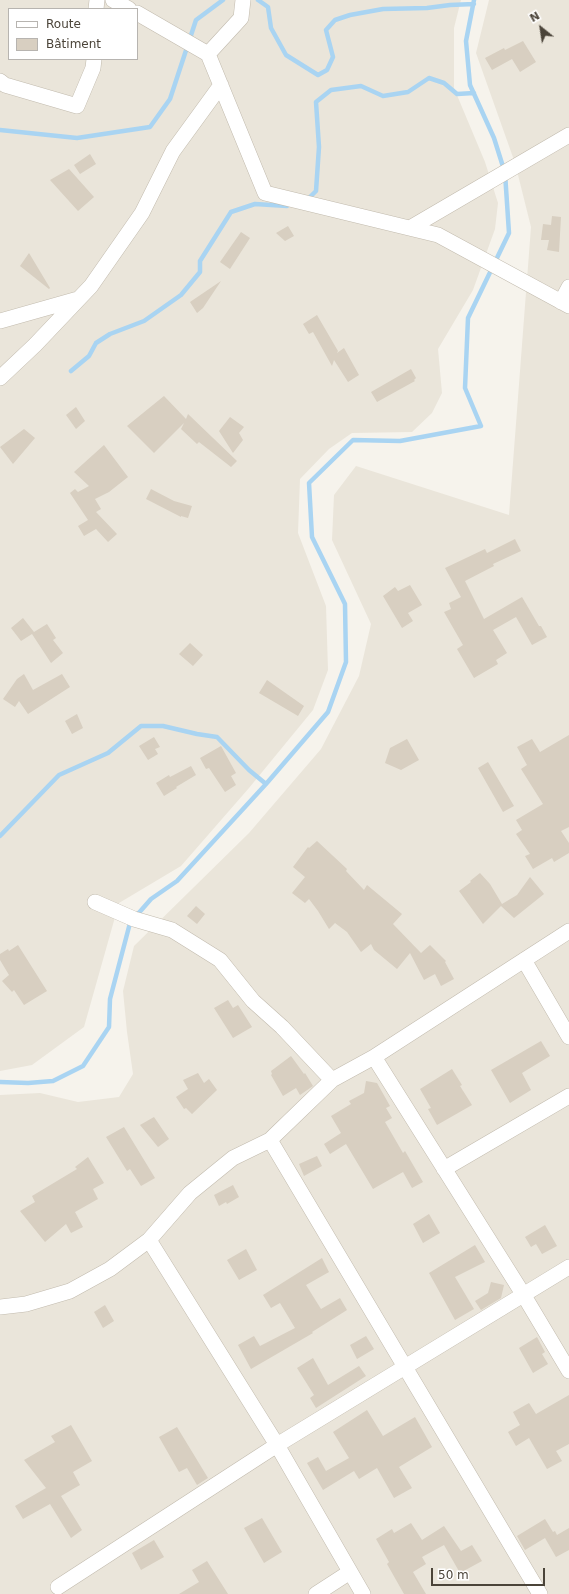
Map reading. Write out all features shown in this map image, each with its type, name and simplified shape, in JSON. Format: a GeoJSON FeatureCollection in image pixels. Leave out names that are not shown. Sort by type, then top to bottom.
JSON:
{"type":"FeatureCollection","features":[{"type":"Feature","properties":{"kind":"street"},"geometry":{"type":"LineString","coordinates":[[113,0],[127,8]]}},
{"type":"Feature","properties":{"kind":"street"},"geometry":{"type":"LineString","coordinates":[[208,54],[241,18],[243,0]]}},
{"type":"Feature","properties":{"kind":"street"},"geometry":{"type":"LineString","coordinates":[[138,14],[208,54],[265,193],[438,235],[565,304],[569,287]]}},
{"type":"Feature","properties":{"kind":"street"},"geometry":{"type":"LineString","coordinates":[[0,81],[4,85],[78,106],[93,68],[94,60]]}},
{"type":"Feature","properties":{"kind":"street"},"geometry":{"type":"LineString","coordinates":[[0,378],[35,345],[91,286],[142,213],[173,151],[221,85]]}},
{"type":"Feature","properties":{"kind":"street"},"geometry":{"type":"LineString","coordinates":[[410,228],[569,135]]}},
{"type":"Feature","properties":{"kind":"street"},"geometry":{"type":"LineString","coordinates":[[0,320],[79,299]]}},
{"type":"Feature","properties":{"kind":"street"},"geometry":{"type":"LineString","coordinates":[[95,902],[134,919],[172,930],[220,960],[253,1001],[282,1027],[332,1080]]}},
{"type":"Feature","properties":{"kind":"street"},"geometry":{"type":"LineString","coordinates":[[0,1307],[26,1304],[70,1291],[110,1268],[149,1240],[190,1193],[233,1158],[270,1140],[332,1080],[374,1057],[569,931]]}},
{"type":"Feature","properties":{"kind":"street"},"geometry":{"type":"LineString","coordinates":[[524,960],[569,1037]]}},
{"type":"Feature","properties":{"kind":"street"},"geometry":{"type":"LineString","coordinates":[[374,1057],[569,1370]]}},
{"type":"Feature","properties":{"kind":"street"},"geometry":{"type":"LineString","coordinates":[[444,1169],[569,1096]]}},
{"type":"Feature","properties":{"kind":"street"},"geometry":{"type":"LineString","coordinates":[[270,1140],[540,1594]]}},
{"type":"Feature","properties":{"kind":"street"},"geometry":{"type":"LineString","coordinates":[[149,1240],[277,1445],[363,1594]]}},
{"type":"Feature","properties":{"kind":"street"},"geometry":{"type":"LineString","coordinates":[[58,1587],[277,1445],[569,1267]]}},
{"type":"Feature","properties":{"kind":"street"},"geometry":{"type":"LineString","coordinates":[[316,1594],[350,1572]]}},
{"type":"Feature","properties":{"kind":"shaded area"},"geometry":{"type":"Polygon","coordinates":[[[0,0],[461,0],[454,28],[454,88],[485,162],[498,203],[495,229],[473,290],[438,349],[442,393],[432,413],[412,432],[352,433],[329,449],[300,479],[298,533],[326,606],[328,670],[313,710],[249,788],[181,866],[119,903],[84,1027],[32,1065],[0,1071],[0,0]]]}},
{"type":"Feature","properties":{"kind":"shaded area"},"geometry":{"type":"Polygon","coordinates":[[[489,0],[569,0],[569,1594],[0,1594],[0,1095],[40,1093],[78,1102],[119,1097],[133,1074],[123,991],[134,946],[249,833],[321,749],[359,676],[371,624],[332,540],[334,495],[356,466],[509,515],[531,227],[515,163],[476,53],[489,0]]]}},
{"type":"Feature","properties":{"kind":"building"},"geometry":{"type":"Polygon","coordinates":[[[523,41],[536,62],[520,72],[512,59],[492,70],[485,58],[504,48],[505,50],[523,41]]]}},
{"type":"Feature","properties":{"kind":"building"},"geometry":{"type":"Polygon","coordinates":[[[90,154],[96,164],[80,174],[74,165],[90,154]]]}},
{"type":"Feature","properties":{"kind":"building"},"geometry":{"type":"Polygon","coordinates":[[[69,169],[94,197],[78,211],[50,180],[69,169]]]}},
{"type":"Feature","properties":{"kind":"building"},"geometry":{"type":"Polygon","coordinates":[[[552,216],[561,217],[559,252],[547,250],[549,240],[541,240],[543,224],[551,225],[552,216]]]}},
{"type":"Feature","properties":{"kind":"building"},"geometry":{"type":"Polygon","coordinates":[[[288,226],[294,236],[285,241],[276,233],[288,226]]]}},
{"type":"Feature","properties":{"kind":"building"},"geometry":{"type":"Polygon","coordinates":[[[241,232],[250,238],[230,269],[220,262],[241,232]]]}},
{"type":"Feature","properties":{"kind":"building"},"geometry":{"type":"Polygon","coordinates":[[[29,253],[50,288],[49,289],[20,266],[29,253]]]}},
{"type":"Feature","properties":{"kind":"building"},"geometry":{"type":"Polygon","coordinates":[[[221,281],[203,308],[197,313],[190,302],[221,281]]]}},
{"type":"Feature","properties":{"kind":"building"},"geometry":{"type":"Polygon","coordinates":[[[317,315],[338,351],[337,353],[344,348],[359,375],[348,382],[334,360],[332,366],[313,332],[309,334],[303,324],[317,315]]]}},
{"type":"Feature","properties":{"kind":"building"},"geometry":{"type":"Polygon","coordinates":[[[411,369],[416,378],[414,380],[415,381],[377,402],[371,392],[411,369]]]}},
{"type":"Feature","properties":{"kind":"building"},"geometry":{"type":"Polygon","coordinates":[[[164,396],[186,419],[188,414],[237,461],[231,467],[199,442],[197,444],[181,429],[184,423],[154,453],[127,426],[164,396]]]}},
{"type":"Feature","properties":{"kind":"building"},"geometry":{"type":"Polygon","coordinates":[[[76,407],[85,421],[76,429],[66,415],[76,407]]]}},
{"type":"Feature","properties":{"kind":"building"},"geometry":{"type":"Polygon","coordinates":[[[230,417],[244,427],[239,433],[243,440],[233,453],[219,431],[230,417]]]}},
{"type":"Feature","properties":{"kind":"building"},"geometry":{"type":"Polygon","coordinates":[[[24,429],[35,438],[13,464],[0,447],[24,429]]]}},
{"type":"Feature","properties":{"kind":"building"},"geometry":{"type":"Polygon","coordinates":[[[104,445],[128,477],[109,492],[95,499],[101,509],[96,512],[117,534],[108,542],[96,529],[84,536],[78,526],[88,520],[70,493],[75,489],[78,492],[89,486],[74,472],[104,445]]]}},
{"type":"Feature","properties":{"kind":"building"},"geometry":{"type":"Polygon","coordinates":[[[151,489],[174,501],[192,506],[188,518],[181,517],[146,499],[151,489]]]}},
{"type":"Feature","properties":{"kind":"building"},"geometry":{"type":"Polygon","coordinates":[[[515,539],[521,551],[493,564],[494,566],[465,581],[484,619],[522,597],[547,637],[532,645],[516,617],[493,630],[507,653],[496,660],[498,664],[474,678],[457,649],[463,645],[444,612],[451,609],[449,603],[461,597],[445,568],[485,549],[487,553],[515,539]]]}},
{"type":"Feature","properties":{"kind":"building"},"geometry":{"type":"Polygon","coordinates":[[[410,585],[422,605],[408,613],[413,621],[402,628],[383,596],[395,587],[398,591],[410,585]]]}},
{"type":"Feature","properties":{"kind":"building"},"geometry":{"type":"Polygon","coordinates":[[[23,618],[34,632],[47,624],[56,638],[53,640],[63,653],[51,663],[32,634],[21,641],[11,628],[23,618]]]}},
{"type":"Feature","properties":{"kind":"building"},"geometry":{"type":"Polygon","coordinates":[[[190,643],[203,655],[193,666],[179,654],[190,643]]]}},
{"type":"Feature","properties":{"kind":"building"},"geometry":{"type":"Polygon","coordinates":[[[24,674],[33,690],[62,674],[70,687],[28,714],[19,701],[15,707],[3,699],[17,679],[24,674]]]}},
{"type":"Feature","properties":{"kind":"building"},"geometry":{"type":"Polygon","coordinates":[[[267,680],[304,706],[298,716],[259,693],[267,680]]]}},
{"type":"Feature","properties":{"kind":"building"},"geometry":{"type":"Polygon","coordinates":[[[77,714],[83,728],[72,734],[65,721],[77,714]]]}},
{"type":"Feature","properties":{"kind":"building"},"geometry":{"type":"Polygon","coordinates":[[[569,735],[569,827],[561,831],[569,843],[569,853],[554,862],[552,858],[533,869],[525,856],[530,854],[516,834],[522,830],[516,820],[543,804],[521,769],[527,765],[517,747],[532,739],[540,752],[569,735]]]}},
{"type":"Feature","properties":{"kind":"building"},"geometry":{"type":"Polygon","coordinates":[[[154,737],[160,747],[155,749],[158,754],[148,760],[139,746],[154,737]]]}},
{"type":"Feature","properties":{"kind":"building"},"geometry":{"type":"Polygon","coordinates":[[[407,739],[419,760],[401,770],[385,763],[390,748],[407,739]]]}},
{"type":"Feature","properties":{"kind":"building"},"geometry":{"type":"Polygon","coordinates":[[[221,746],[236,773],[231,776],[236,785],[225,792],[209,768],[206,769],[200,758],[221,746]]]}},
{"type":"Feature","properties":{"kind":"building"},"geometry":{"type":"Polygon","coordinates":[[[488,762],[514,806],[503,812],[478,768],[488,762]]]}},
{"type":"Feature","properties":{"kind":"building"},"geometry":{"type":"Polygon","coordinates":[[[191,766],[196,775],[164,796],[156,783],[169,775],[170,777],[191,766]]]}},
{"type":"Feature","properties":{"kind":"building"},"geometry":{"type":"Polygon","coordinates":[[[317,841],[347,869],[346,871],[364,890],[367,885],[402,914],[393,924],[421,953],[430,945],[446,961],[445,962],[454,979],[441,986],[435,974],[424,980],[410,953],[397,969],[374,950],[371,944],[361,952],[347,932],[335,923],[329,929],[309,899],[305,903],[292,893],[305,877],[293,867],[308,847],[309,848],[317,841]]]}},
{"type":"Feature","properties":{"kind":"building"},"geometry":{"type":"Polygon","coordinates":[[[480,873],[490,884],[502,904],[517,895],[530,877],[544,894],[514,918],[501,906],[483,924],[459,891],[480,873]]]}},
{"type":"Feature","properties":{"kind":"building"},"geometry":{"type":"Polygon","coordinates":[[[196,906],[205,914],[197,924],[187,916],[196,906]]]}},
{"type":"Feature","properties":{"kind":"building"},"geometry":{"type":"Polygon","coordinates":[[[18,945],[47,991],[24,1005],[14,990],[12,992],[2,981],[9,975],[0,960],[0,954],[8,949],[9,951],[18,945]]]}},
{"type":"Feature","properties":{"kind":"building"},"geometry":{"type":"Polygon","coordinates":[[[228,1000],[233,1008],[238,1005],[252,1027],[233,1038],[214,1008],[228,1000]]]}},
{"type":"Feature","properties":{"kind":"building"},"geometry":{"type":"Polygon","coordinates":[[[541,1041],[550,1056],[522,1073],[531,1090],[510,1103],[491,1070],[541,1041]]]}},
{"type":"Feature","properties":{"kind":"building"},"geometry":{"type":"Polygon","coordinates":[[[291,1056],[304,1074],[305,1073],[313,1086],[300,1095],[296,1088],[283,1096],[271,1075],[271,1071],[291,1056]]]}},
{"type":"Feature","properties":{"kind":"building"},"geometry":{"type":"Polygon","coordinates":[[[452,1069],[462,1085],[460,1086],[472,1105],[437,1125],[428,1109],[431,1108],[420,1089],[452,1069]]]}},
{"type":"Feature","properties":{"kind":"building"},"geometry":{"type":"Polygon","coordinates":[[[198,1073],[204,1083],[209,1079],[217,1090],[192,1114],[186,1108],[184,1109],[176,1097],[188,1089],[183,1080],[198,1073]]]}},
{"type":"Feature","properties":{"kind":"building"},"geometry":{"type":"Polygon","coordinates":[[[366,1081],[377,1083],[390,1106],[386,1108],[392,1118],[385,1122],[403,1153],[405,1151],[423,1182],[412,1188],[403,1172],[373,1189],[346,1144],[330,1154],[324,1144],[341,1133],[331,1116],[351,1104],[349,1101],[364,1093],[366,1081]]]}},
{"type":"Feature","properties":{"kind":"building"},"geometry":{"type":"Polygon","coordinates":[[[154,1117],[169,1139],[158,1147],[140,1125],[154,1117]]]}},
{"type":"Feature","properties":{"kind":"building"},"geometry":{"type":"Polygon","coordinates":[[[124,1127],[155,1178],[141,1186],[130,1169],[127,1171],[106,1137],[124,1127]]]}},
{"type":"Feature","properties":{"kind":"building"},"geometry":{"type":"Polygon","coordinates":[[[317,1156],[322,1166],[304,1176],[299,1164],[317,1156]]]}},
{"type":"Feature","properties":{"kind":"building"},"geometry":{"type":"Polygon","coordinates":[[[88,1157],[104,1183],[93,1189],[98,1199],[75,1212],[83,1227],[71,1233],[66,1224],[45,1242],[20,1211],[35,1202],[32,1196],[77,1169],[75,1167],[88,1157]]]}},
{"type":"Feature","properties":{"kind":"building"},"geometry":{"type":"Polygon","coordinates":[[[233,1185],[239,1197],[227,1204],[226,1202],[219,1206],[214,1195],[233,1185]]]}},
{"type":"Feature","properties":{"kind":"building"},"geometry":{"type":"Polygon","coordinates":[[[429,1214],[440,1233],[423,1243],[413,1224],[429,1214]]]}},
{"type":"Feature","properties":{"kind":"building"},"geometry":{"type":"Polygon","coordinates":[[[545,1225],[557,1246],[542,1254],[536,1244],[531,1247],[525,1237],[545,1225]]]}},
{"type":"Feature","properties":{"kind":"building"},"geometry":{"type":"Polygon","coordinates":[[[475,1245],[485,1262],[455,1277],[474,1309],[455,1320],[429,1273],[475,1245]]]}},
{"type":"Feature","properties":{"kind":"building"},"geometry":{"type":"Polygon","coordinates":[[[246,1249],[257,1270],[239,1280],[227,1260],[246,1249]]]}},
{"type":"Feature","properties":{"kind":"building"},"geometry":{"type":"Polygon","coordinates":[[[322,1258],[329,1272],[306,1285],[321,1309],[340,1298],[347,1310],[312,1332],[313,1333],[251,1369],[238,1345],[254,1336],[260,1346],[295,1328],[280,1303],[271,1308],[263,1295],[322,1258]]]}},
{"type":"Feature","properties":{"kind":"building"},"geometry":{"type":"Polygon","coordinates":[[[491,1282],[504,1285],[501,1298],[481,1310],[475,1301],[488,1293],[491,1282]]]}},
{"type":"Feature","properties":{"kind":"building"},"geometry":{"type":"Polygon","coordinates":[[[105,1305],[114,1321],[103,1328],[94,1312],[105,1305]]]}},
{"type":"Feature","properties":{"kind":"building"},"geometry":{"type":"Polygon","coordinates":[[[366,1336],[374,1349],[357,1359],[350,1345],[366,1336]]]}},
{"type":"Feature","properties":{"kind":"building"},"geometry":{"type":"Polygon","coordinates":[[[537,1337],[545,1352],[542,1354],[548,1364],[533,1373],[519,1348],[537,1337]]]}},
{"type":"Feature","properties":{"kind":"building"},"geometry":{"type":"Polygon","coordinates":[[[313,1358],[328,1385],[359,1366],[366,1376],[316,1408],[310,1398],[314,1395],[297,1368],[313,1358]]]}},
{"type":"Feature","properties":{"kind":"building"},"geometry":{"type":"Polygon","coordinates":[[[569,1395],[569,1444],[556,1451],[562,1461],[547,1469],[529,1438],[516,1446],[508,1432],[520,1425],[513,1412],[529,1403],[536,1414],[569,1395]]]}},
{"type":"Feature","properties":{"kind":"building"},"geometry":{"type":"Polygon","coordinates":[[[367,1410],[383,1436],[415,1417],[432,1447],[399,1467],[412,1488],[394,1498],[377,1468],[359,1479],[354,1471],[323,1490],[307,1463],[318,1457],[326,1471],[349,1458],[333,1432],[367,1410]]]}},
{"type":"Feature","properties":{"kind":"building"},"geometry":{"type":"Polygon","coordinates":[[[71,1425],[92,1461],[73,1472],[80,1485],[61,1496],[82,1530],[71,1538],[50,1504],[23,1519],[15,1506],[46,1488],[24,1460],[55,1442],[51,1436],[71,1425]]]}},
{"type":"Feature","properties":{"kind":"building"},"geometry":{"type":"Polygon","coordinates":[[[177,1427],[208,1478],[197,1485],[187,1468],[179,1472],[159,1437],[177,1427]]]}},
{"type":"Feature","properties":{"kind":"building"},"geometry":{"type":"Polygon","coordinates":[[[262,1518],[282,1552],[264,1563],[244,1528],[262,1518]]]}},
{"type":"Feature","properties":{"kind":"building"},"geometry":{"type":"Polygon","coordinates":[[[545,1519],[553,1532],[555,1531],[557,1535],[569,1528],[569,1550],[556,1557],[545,1538],[525,1550],[517,1536],[545,1519]]]}},
{"type":"Feature","properties":{"kind":"building"},"geometry":{"type":"Polygon","coordinates":[[[411,1523],[422,1540],[444,1526],[461,1551],[472,1545],[482,1561],[460,1573],[444,1545],[422,1557],[426,1564],[413,1572],[426,1594],[404,1594],[387,1564],[389,1562],[376,1539],[392,1529],[394,1533],[411,1523]]]}},
{"type":"Feature","properties":{"kind":"building"},"geometry":{"type":"Polygon","coordinates":[[[154,1540],[164,1557],[141,1570],[132,1553],[154,1540]]]}},
{"type":"Feature","properties":{"kind":"building"},"geometry":{"type":"Polygon","coordinates":[[[207,1561],[228,1594],[179,1594],[199,1582],[192,1570],[207,1561]]]}},
{"type":"Feature","properties":{"kind":"waterway"},"geometry":{"type":"LineString","coordinates":[[0,130],[77,138],[150,127],[170,99],[196,20],[223,0]]}},
{"type":"Feature","properties":{"kind":"waterway"},"geometry":{"type":"LineString","coordinates":[[258,0],[268,7],[271,28],[286,55],[318,75],[327,70],[333,57],[326,30],[335,20],[350,15],[383,9],[427,8],[474,4]]}},
{"type":"Feature","properties":{"kind":"waterway"},"geometry":{"type":"LineString","coordinates":[[0,1082],[28,1083],[53,1081],[83,1066],[109,1027],[110,999],[130,923],[151,899],[177,881],[266,784],[328,712],[346,662],[345,604],[312,537],[309,483],[353,440],[400,441],[481,426],[465,388],[468,318],[509,233],[505,173],[494,138],[470,85],[466,41],[474,0]]}},
{"type":"Feature","properties":{"kind":"waterway"},"geometry":{"type":"LineString","coordinates":[[307,200],[316,191],[319,147],[316,102],[331,90],[361,86],[383,96],[408,92],[429,78],[444,83],[457,94],[474,93]]}},
{"type":"Feature","properties":{"kind":"waterway"},"geometry":{"type":"LineString","coordinates":[[71,371],[89,356],[96,343],[110,334],[144,321],[181,295],[200,272],[200,261],[231,212],[255,204],[287,206]]}},
{"type":"Feature","properties":{"kind":"waterway"},"geometry":{"type":"LineString","coordinates":[[0,836],[59,775],[108,753],[141,726],[163,726],[217,737],[249,770],[266,784]]}}]}
